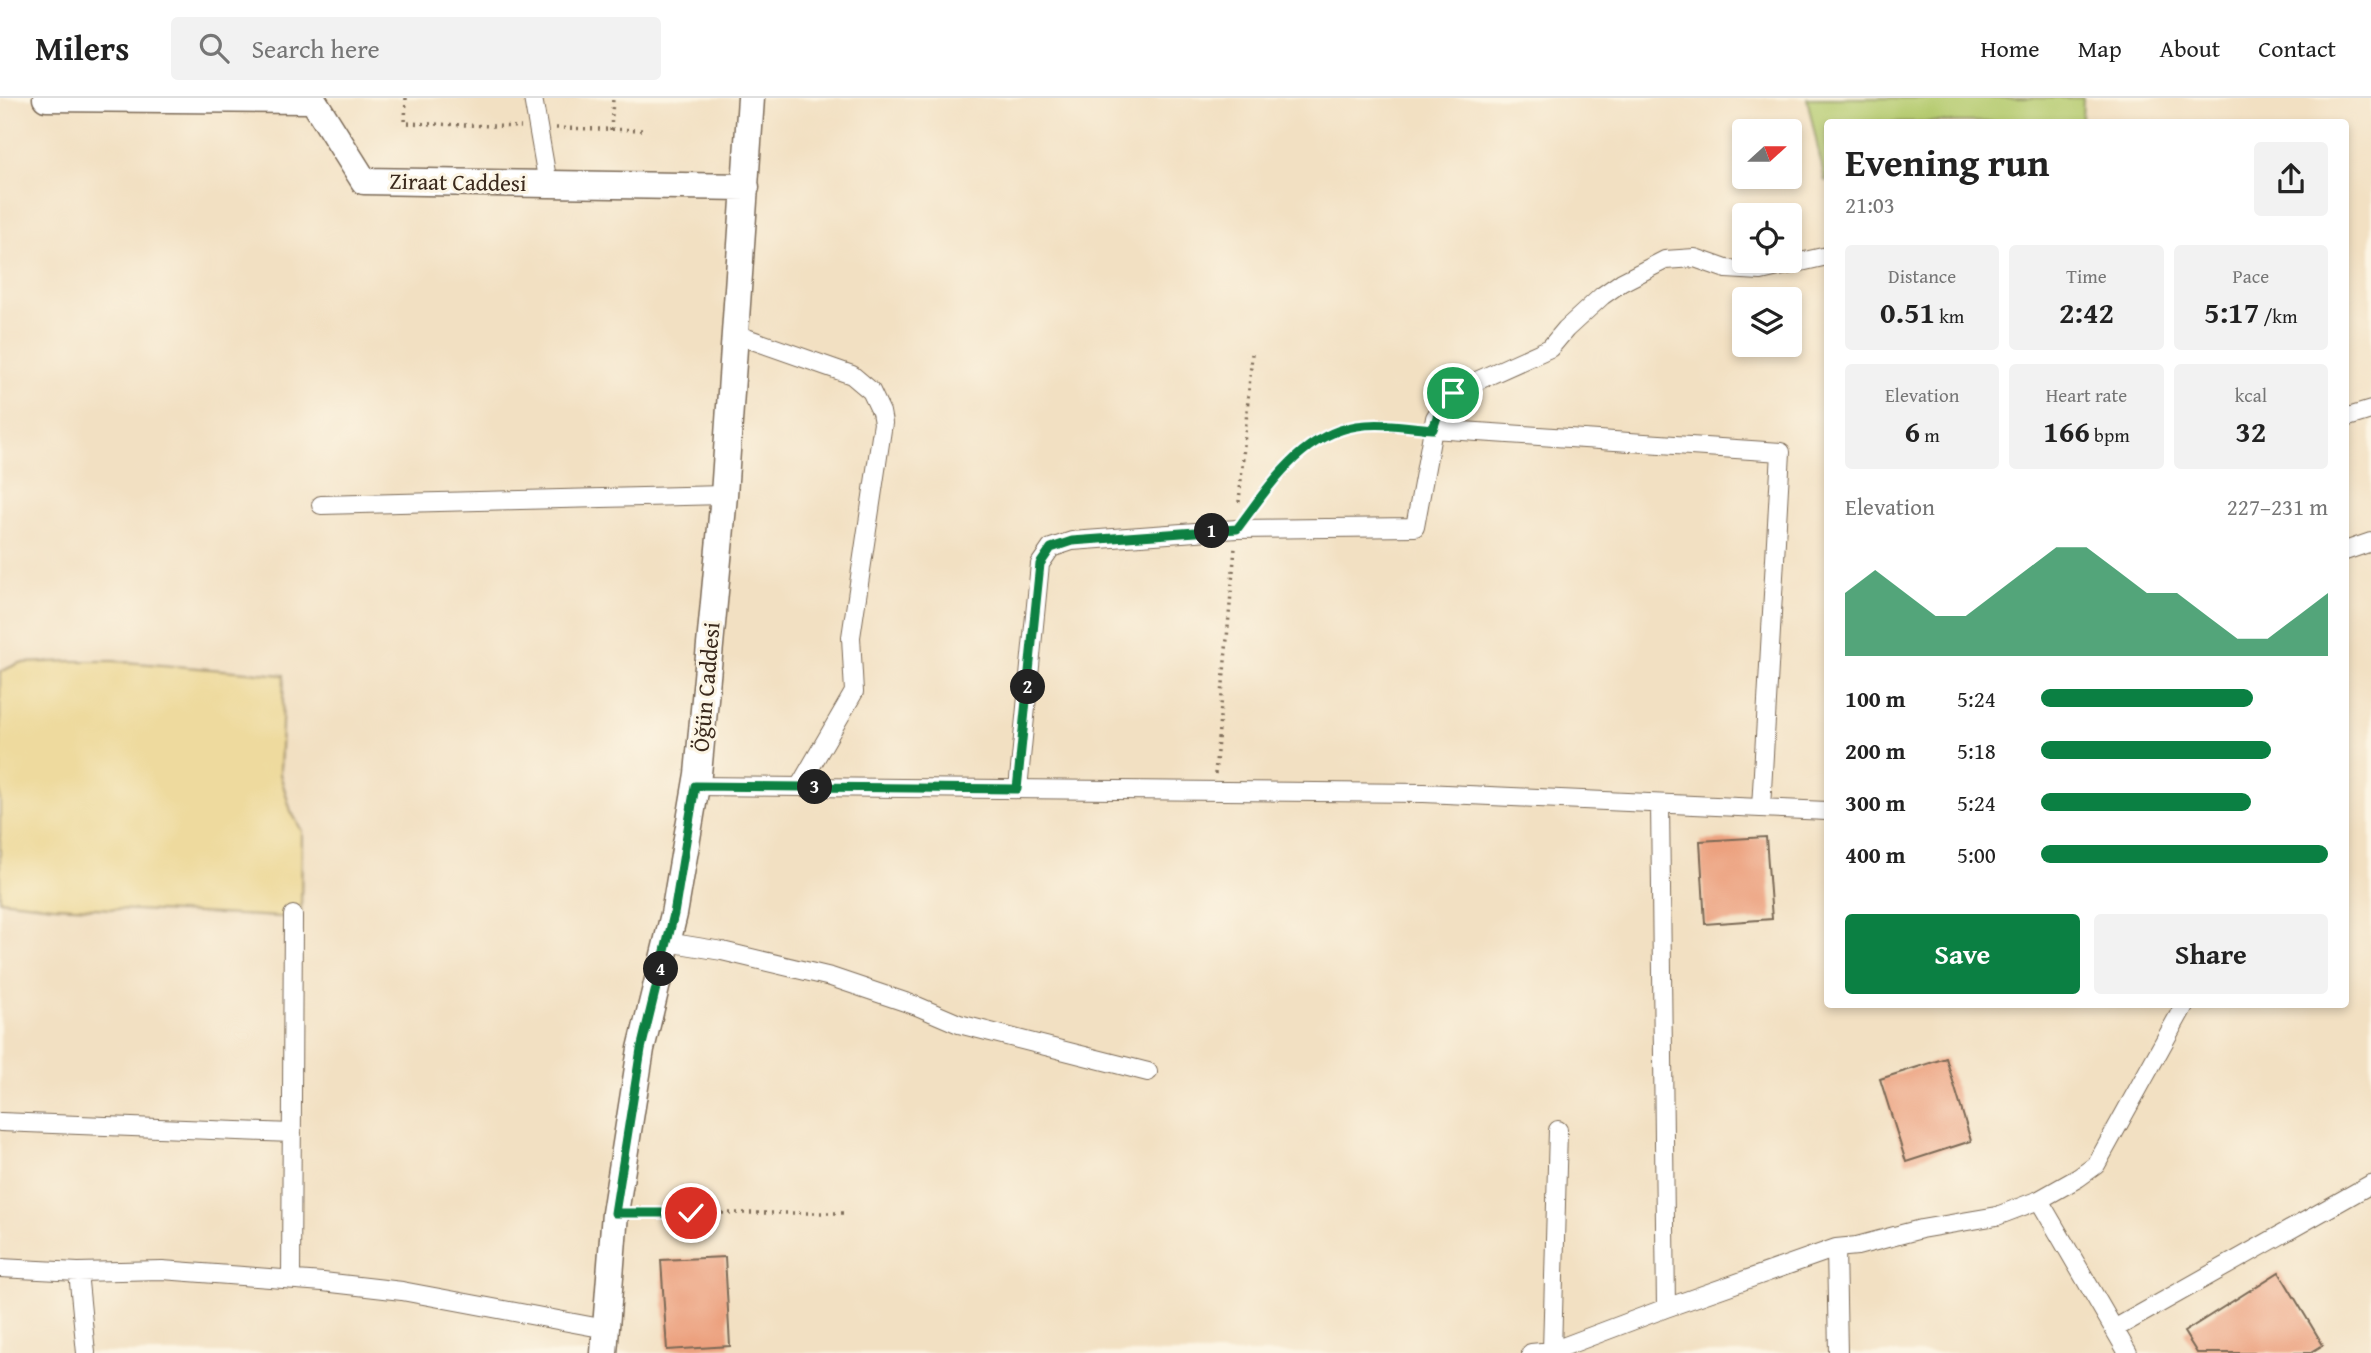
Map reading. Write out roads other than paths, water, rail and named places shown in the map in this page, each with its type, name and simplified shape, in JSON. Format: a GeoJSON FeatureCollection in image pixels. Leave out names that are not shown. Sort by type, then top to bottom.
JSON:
{"type":"FeatureCollection","features":[{"type":"Feature","properties":{"kind":"street","name":"Ziraat Caddesi"},"geometry":{"type":"LineString","coordinates":[[46,98],[313,99],[364,181],[746,187]]}},
{"type":"Feature","properties":{"kind":"street"},"geometry":{"type":"LineString","coordinates":[[534,98],[548,184]]}},
{"type":"Feature","properties":{"kind":"street","name":"Öğün Caddesi"},"geometry":{"type":"LineString","coordinates":[[605,1341],[615,1213],[641,1049],[687,846],[706,701],[724,495],[751,98]]}},
{"type":"Feature","properties":{"kind":"street"},"geometry":{"type":"LineString","coordinates":[[1017,789],[1040,564],[1044,555],[1058,545],[1072,541],[1237,529],[1415,527],[1433,429],[1440,408],[1453,393],[1550,348],[1602,296],[1654,264],[1673,259],[1695,258],[1726,270],[1761,271],[1824,257]]}},
{"type":"Feature","properties":{"kind":"street"},"geometry":{"type":"LineString","coordinates":[[736,334],[852,375],[871,391],[883,423],[851,637],[854,692],[799,787]]}},
{"type":"Feature","properties":{"kind":"street"},"geometry":{"type":"LineString","coordinates":[[2349,417],[2371,410]]}},
{"type":"Feature","properties":{"kind":"street"},"geometry":{"type":"LineString","coordinates":[[1433,429],[1781,452],[1761,808]]}},
{"type":"Feature","properties":{"kind":"street"},"geometry":{"type":"LineString","coordinates":[[321,505],[724,495]]}},
{"type":"Feature","properties":{"kind":"street"},"geometry":{"type":"LineString","coordinates":[[2349,550],[2371,542]]}},
{"type":"Feature","properties":{"kind":"street"},"geometry":{"type":"LineString","coordinates":[[695,786],[1424,793],[1824,811]]}},
{"type":"Feature","properties":{"kind":"street"},"geometry":{"type":"LineString","coordinates":[[1660,804],[1665,1308]]}},
{"type":"Feature","properties":{"kind":"street"},"geometry":{"type":"LineString","coordinates":[[291,1279],[293,915]]}},
{"type":"Feature","properties":{"kind":"street"},"geometry":{"type":"LineString","coordinates":[[667,942],[777,963],[874,991],[959,1024],[1147,1072]]}},
{"type":"Feature","properties":{"kind":"street"},"geometry":{"type":"LineString","coordinates":[[1531,1353],[1552,1351],[1836,1248],[1857,1246],[1921,1230],[1997,1216],[2039,1200],[2096,1165],[2183,1008]]}},
{"type":"Feature","properties":{"kind":"street"},"geometry":{"type":"LineString","coordinates":[[0,1122],[292,1133]]}},
{"type":"Feature","properties":{"kind":"street"},"geometry":{"type":"LineString","coordinates":[[1552,1351],[1559,1130]]}},
{"type":"Feature","properties":{"kind":"street"},"geometry":{"type":"LineString","coordinates":[[2114,1329],[2371,1184]]}},
{"type":"Feature","properties":{"kind":"street"},"geometry":{"type":"LineString","coordinates":[[2039,1200],[2128,1353]]}},
{"type":"Feature","properties":{"kind":"street"},"geometry":{"type":"LineString","coordinates":[[1836,1248],[1838,1353]]}},
{"type":"Feature","properties":{"kind":"street"},"geometry":{"type":"LineString","coordinates":[[0,1268],[78,1272],[162,1270],[291,1279],[402,1291],[605,1341]]}},
{"type":"Feature","properties":{"kind":"street"},"geometry":{"type":"LineString","coordinates":[[78,1272],[86,1353]]}},
{"type":"Feature","properties":{"kind":"lane"},"geometry":{"type":"LineString","coordinates":[[1237,529],[1278,474],[1302,451],[1323,438],[1346,428],[1373,424],[1433,429]]}}]}
